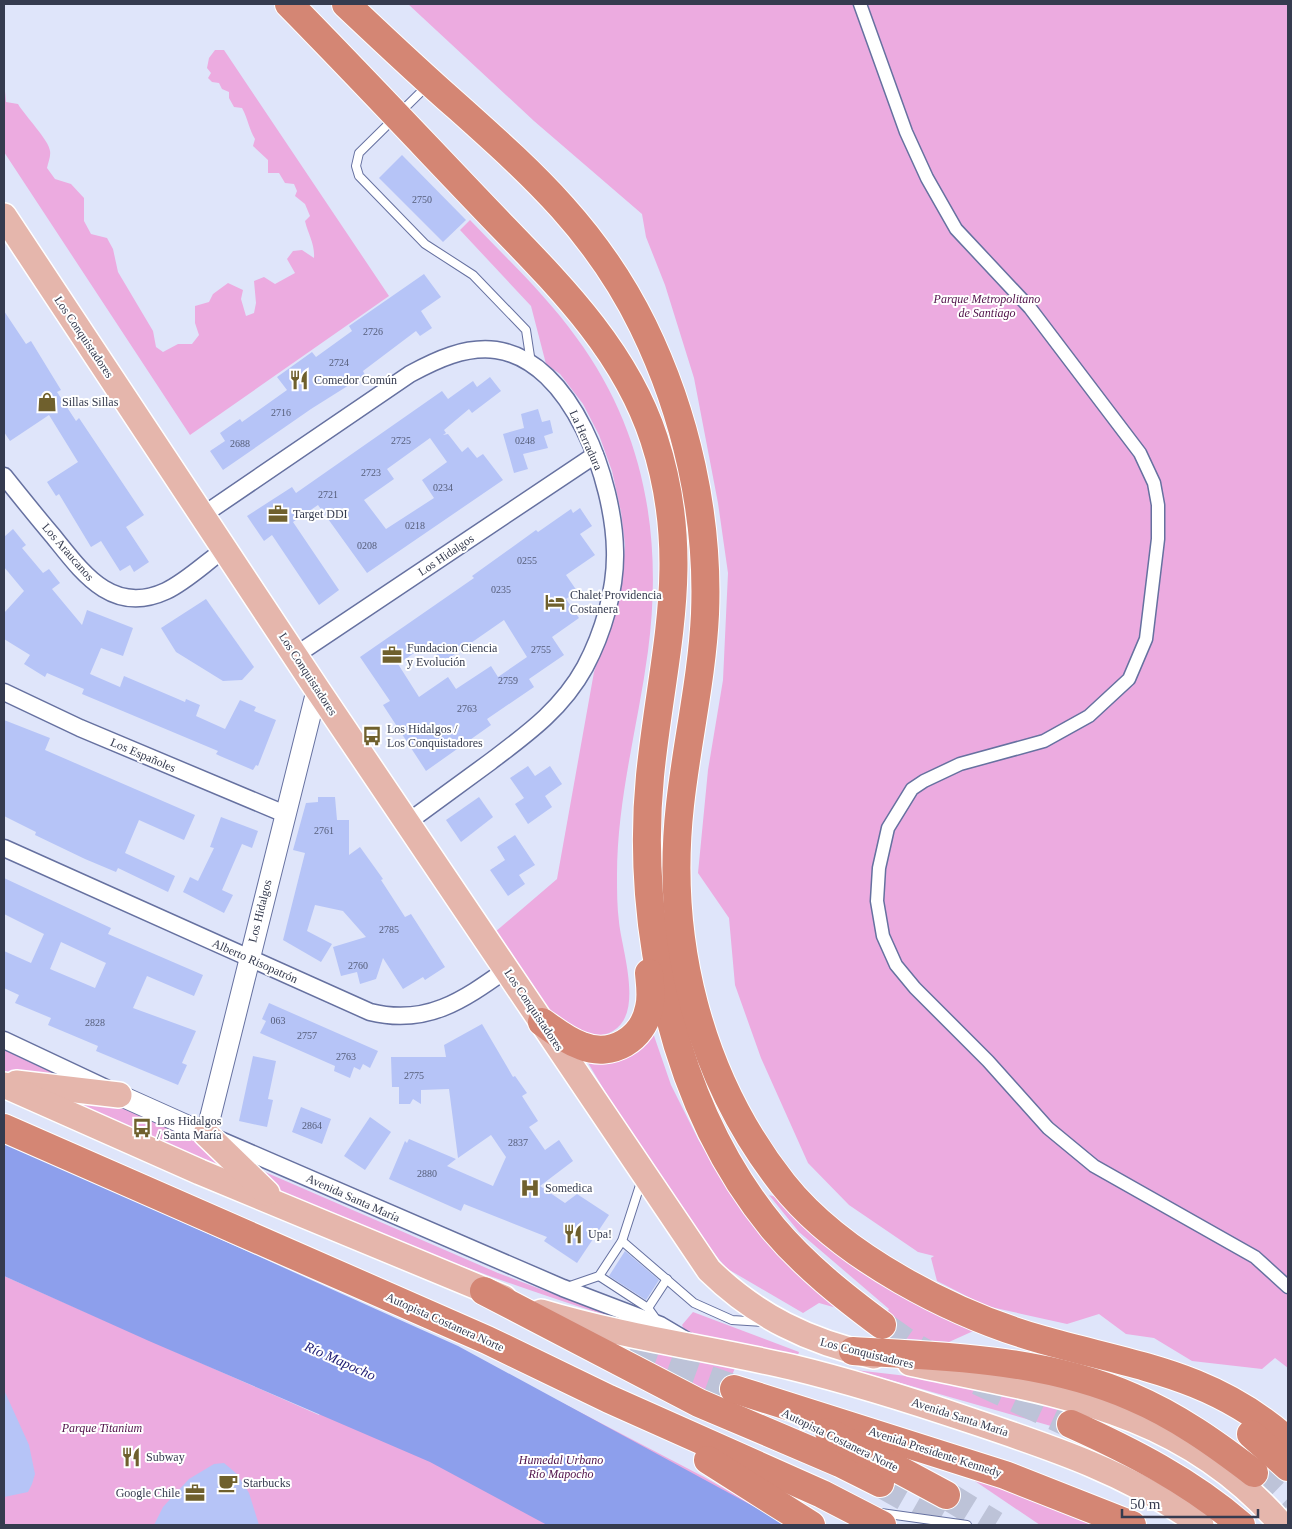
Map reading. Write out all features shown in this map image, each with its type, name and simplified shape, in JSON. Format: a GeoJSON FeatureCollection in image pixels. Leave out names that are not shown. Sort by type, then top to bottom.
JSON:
{"type":"FeatureCollection","features":[{"type":"Feature","properties":{"kind":"highway"},"geometry":{"type":"LineString","coordinates":[[289,4],[397,114],[575,302],[626,377],[652,433],[662,464],[668,495],[675,564],[671,629],[650,773],[647,821],[648,889],[646,920],[650,999],[647,1016],[638,1033],[621,1046],[611,1049],[592,1049],[567,1040],[542,1022]]}},
{"type":"Feature","properties":{"kind":"highway"},"geometry":{"type":"LineString","coordinates":[[346,4],[430,83],[540,181],[592,241],[615,275],[643,326],[676,405],[695,488],[705,583],[701,651],[678,822],[677,909],[681,950],[689,991],[704,1040],[727,1093],[748,1130],[781,1181],[814,1217],[841,1239],[893,1275],[971,1314],[1023,1334],[1135,1368],[1203,1401],[1264,1444],[1288,1467]]}},
{"type":"Feature","properties":{"kind":"highway"},"geometry":{"type":"LineString","coordinates":[[648,889],[654,948],[672,1024],[692,1086],[723,1150],[751,1197],[783,1239],[838,1292],[882,1325]]}},
{"type":"Feature","properties":{"kind":"highway","name":"Autopista Costanera Norte"},"geometry":{"type":"LineString","coordinates":[[4,1128],[487,1340],[755,1466],[854,1518]]}},
{"type":"Feature","properties":{"kind":"highway"},"geometry":{"type":"LineString","coordinates":[[484,1291],[691,1400],[840,1463],[880,1483]]}},
{"type":"Feature","properties":{"kind":"highway"},"geometry":{"type":"LineString","coordinates":[[852,1351],[964,1359],[1049,1371],[1079,1378],[1132,1397],[1178,1420],[1202,1434],[1254,1473]]}},
{"type":"Feature","properties":{"kind":"highway"},"geometry":{"type":"LineString","coordinates":[[1093,1354],[1165,1371],[1200,1384],[1250,1412],[1288,1441]]}},
{"type":"Feature","properties":{"kind":"highway","name":"Autopista Costanera Norte"},"geometry":{"type":"LineString","coordinates":[[733,1388],[838,1437],[946,1495]]}},
{"type":"Feature","properties":{"kind":"highway","name":"Avenida Presidente Kennedy"},"geometry":{"type":"LineString","coordinates":[[733,1388],[1006,1475],[1132,1525]]}},
{"type":"Feature","properties":{"kind":"highway"},"geometry":{"type":"LineString","coordinates":[[609,1399],[811,1525]]}},
{"type":"Feature","properties":{"kind":"highway"},"geometry":{"type":"LineString","coordinates":[[1070,1424],[1155,1466],[1186,1484],[1241,1525]]}},
{"type":"Feature","properties":{"kind":"highway"},"geometry":{"type":"LineString","coordinates":[[854,1518],[882,1525]]}},
{"type":"Feature","properties":{"kind":"main road","name":"Los Conquistadores"},"geometry":{"type":"LineString","coordinates":[[4,216],[317,689],[643,1175],[709,1270],[741,1300],[779,1324],[814,1340],[852,1351],[1014,1384],[1121,1413],[1179,1440],[1212,1461],[1244,1485],[1282,1525]]}},
{"type":"Feature","properties":{"kind":"main road"},"geometry":{"type":"LineString","coordinates":[[4,1084],[82,1089],[119,1095]]}},
{"type":"Feature","properties":{"kind":"main road","name":"Avenida Santa María"},"geometry":{"type":"LineString","coordinates":[[4,1084],[286,1208],[484,1291],[579,1324],[791,1367],[862,1386],[1064,1452],[1140,1486],[1170,1503],[1201,1525]]}},
{"type":"Feature","properties":{"kind":"main road"},"geometry":{"type":"LineString","coordinates":[[206,1134],[249,1178],[286,1208]]}},
{"type":"Feature","properties":{"kind":"street"},"geometry":{"type":"LineString","coordinates":[[860,4],[906,132],[927,178],[951,221],[1030,308],[1140,454],[1154,483],[1158,505],[1158,539],[1146,638],[1129,679],[1089,716],[1044,741],[960,764],[912,789],[888,828],[879,868],[878,901],[883,936],[896,965],[915,988],[988,1061],[1048,1128],[1094,1166],[1255,1257],[1288,1287]]}},
{"type":"Feature","properties":{"kind":"street","name":"La Herradura"},"geometry":{"type":"LineString","coordinates":[[203,516],[410,374],[433,362],[460,352],[482,349],[507,353],[532,365],[560,391],[576,415],[595,455],[608,501],[615,551],[610,594],[603,624],[585,666],[562,702],[540,725],[408,822]]}},
{"type":"Feature","properties":{"kind":"street","name":"Los Hidalgos"},"geometry":{"type":"LineString","coordinates":[[296,655],[595,455]]}},
{"type":"Feature","properties":{"kind":"street","name":"Los Araucanos"},"geometry":{"type":"LineString","coordinates":[[4,476],[82,572],[99,587],[110,592],[131,597],[143,597],[166,591],[225,549]]}},
{"type":"Feature","properties":{"kind":"street","name":"Los Hidalgos"},"geometry":{"type":"LineString","coordinates":[[206,1134],[248,959],[317,689]]}},
{"type":"Feature","properties":{"kind":"street","name":"Los Españoles"},"geometry":{"type":"LineString","coordinates":[[4,692],[80,728],[285,814]]}},
{"type":"Feature","properties":{"kind":"street","name":"Alberto Risopatrón"},"geometry":{"type":"LineString","coordinates":[[4,848],[248,959],[370,1012],[401,1017],[416,1016],[445,1008],[506,969]]}},
{"type":"Feature","properties":{"kind":"street","name":"Avenida Santa María"},"geometry":{"type":"LineString","coordinates":[[4,1040],[206,1134],[563,1288],[660,1325],[704,1350]]}},
{"type":"Feature","properties":{"kind":"lane"},"geometry":{"type":"LineString","coordinates":[[430,83],[359,153],[356,166],[359,176],[425,244],[473,276],[526,330],[532,365]]}},
{"type":"Feature","properties":{"kind":"lane"},"geometry":{"type":"LineString","coordinates":[[563,1288],[598,1276],[622,1241],[643,1175]]}},
{"type":"Feature","properties":{"kind":"lane"},"geometry":{"type":"LineString","coordinates":[[622,1241],[694,1303],[732,1320],[779,1324]]}},
{"type":"Feature","properties":{"kind":"lane"},"geometry":{"type":"LineString","coordinates":[[598,1276],[648,1308],[660,1325]]}},
{"type":"Feature","properties":{"kind":"lane"},"geometry":{"type":"LineString","coordinates":[[648,1308],[667,1279]]}},
{"type":"Feature","properties":{"kind":"lane"},"geometry":{"type":"LineString","coordinates":[[854,1518],[967,1525]]}},
{"type":"Feature","properties":{"kind":"green space","name":"Parque Metropolitano de Santiago"},"geometry":{"type":"Polygon","coordinates":[[[408,4],[1288,4],[1288,1368],[1275,1358],[1262,1369],[1192,1361],[1154,1338],[1126,1334],[1099,1314],[1067,1324],[986,1306],[937,1281],[931,1258],[934,1256],[918,1252],[849,1205],[808,1163],[761,1058],[735,985],[729,918],[698,873],[708,770],[723,680],[728,573],[718,503],[694,378],[665,285],[646,237],[642,214],[534,121],[408,4]]]}},
{"type":"Feature","properties":{"kind":"green space"},"geometry":{"type":"Polygon","coordinates":[[[215,50],[224,50],[389,296],[190,435],[4,152],[4,80],[6,102],[18,104],[49,146],[50,155],[47,168],[55,179],[71,184],[84,198],[84,221],[91,234],[107,238],[113,249],[118,272],[153,331],[156,347],[163,352],[178,344],[192,344],[199,335],[195,323],[195,306],[209,302],[213,294],[228,283],[243,290],[241,299],[246,316],[254,313],[256,303],[254,281],[264,277],[275,284],[295,273],[287,259],[293,251],[302,250],[314,258],[305,221],[310,216],[305,204],[295,196],[297,191],[294,184],[285,183],[279,173],[268,173],[268,160],[253,146],[255,139],[242,108],[234,107],[229,98],[229,92],[222,89],[219,83],[212,82],[208,78],[211,73],[207,68],[209,58],[215,50]]]}},
{"type":"Feature","properties":{"kind":"green space"},"geometry":{"type":"Polygon","coordinates":[[[470,220],[564,321],[600,373],[618,409],[633,447],[644,486],[653,567],[652,609],[644,679],[620,818],[617,875],[618,916],[627,964],[629,996],[627,1010],[622,1022],[613,1031],[606,1034],[591,1035],[583,1033],[568,1027],[555,1018],[495,932],[557,879],[594,672],[622,586],[625,545],[621,512],[612,471],[599,435],[583,404],[560,374],[546,364],[531,306],[460,230],[470,220]]]}},
{"type":"Feature","properties":{"kind":"green space"},"geometry":{"type":"Polygon","coordinates":[[[652,1030],[671,1085],[699,1141],[761,1234],[844,1310],[819,1303],[803,1313],[726,1268],[668,1196],[582,1053],[652,1030]]]}},
{"type":"Feature","properties":{"kind":"green space"},"geometry":{"type":"Polygon","coordinates":[[[4,1049],[212,1149],[498,1273],[627,1322],[468,1268],[234,1175],[4,1074],[4,1049]]]}},
{"type":"Feature","properties":{"kind":"green space"},"geometry":{"type":"Polygon","coordinates":[[[769,1195],[779,1198],[980,1328],[949,1342],[873,1336],[889,1309],[799,1232],[769,1195]]]}},
{"type":"Feature","properties":{"kind":"green space","name":"Parque Titanium"},"geometry":{"type":"Polygon","coordinates":[[[4,1276],[319,1415],[383,1318],[551,1397],[704,1477],[788,1525],[4,1525],[4,1276]]]}},
{"type":"Feature","properties":{"kind":"green space"},"geometry":{"type":"Polygon","coordinates":[[[693,1312],[799,1352],[798,1355],[747,1347],[685,1332],[682,1325],[693,1312]]]}},
{"type":"Feature","properties":{"kind":"green space"},"geometry":{"type":"Polygon","coordinates":[[[633,1347],[735,1368],[721,1401],[630,1353],[633,1347]]]}},
{"type":"Feature","properties":{"kind":"green space"},"geometry":{"type":"Polygon","coordinates":[[[855,1370],[959,1382],[1074,1408],[1065,1430],[855,1370]]]}},
{"type":"Feature","properties":{"kind":"green space"},"geometry":{"type":"Polygon","coordinates":[[[966,1475],[1096,1525],[1040,1525],[966,1475]]]}},
{"type":"Feature","properties":{"kind":"water","name":"Humedal Urbano Río Mapocho"},"geometry":{"type":"Polygon","coordinates":[[[4,1142],[458,1346],[788,1525],[547,1525],[430,1462],[149,1341],[4,1276],[4,1142]]]}},
{"type":"Feature","properties":{"kind":"building"},"geometry":{"type":"Polygon","coordinates":[[[402,155],[466,220],[443,242],[379,178],[402,155]]]}},
{"type":"Feature","properties":{"kind":"building"},"geometry":{"type":"Polygon","coordinates":[[[424,274],[441,297],[421,311],[432,328],[420,336],[416,331],[363,371],[365,375],[311,409],[223,470],[210,451],[225,441],[220,433],[240,419],[242,422],[287,390],[277,377],[312,352],[316,357],[352,331],[349,326],[424,274]]]}},
{"type":"Feature","properties":{"kind":"building"},"geometry":{"type":"Polygon","coordinates":[[[4,311],[26,344],[31,341],[61,390],[57,392],[76,421],[79,418],[144,515],[126,527],[149,562],[134,572],[130,565],[120,571],[101,541],[91,547],[59,494],[56,496],[47,482],[78,462],[49,415],[10,441],[4,432],[4,311]]]}},
{"type":"Feature","properties":{"kind":"building"},"geometry":{"type":"Polygon","coordinates":[[[490,377],[501,391],[472,413],[469,409],[444,430],[446,433],[443,435],[448,434],[462,452],[468,447],[477,458],[483,454],[503,480],[367,573],[318,505],[293,522],[339,590],[319,605],[272,535],[264,541],[247,516],[292,487],[296,493],[442,391],[448,399],[473,381],[477,387],[490,377]],[[430,438],[387,469],[394,479],[364,500],[386,529],[434,498],[422,480],[447,462],[430,438]]]}},
{"type":"Feature","properties":{"kind":"building"},"geometry":{"type":"Polygon","coordinates":[[[538,409],[542,422],[550,420],[553,433],[544,436],[548,448],[523,454],[528,469],[514,473],[503,434],[524,428],[521,414],[538,409]]]}},
{"type":"Feature","properties":{"kind":"building"},"geometry":{"type":"Polygon","coordinates":[[[580,508],[592,526],[580,534],[595,555],[566,575],[577,591],[566,599],[579,618],[552,637],[564,655],[529,679],[534,687],[487,719],[491,725],[426,771],[383,705],[390,701],[360,657],[474,578],[472,576],[536,530],[538,532],[571,509],[573,513],[580,508]],[[504,620],[442,663],[429,643],[398,664],[419,697],[448,677],[456,689],[491,666],[498,677],[527,657],[504,620]]]}},
{"type":"Feature","properties":{"kind":"building"},"geometry":{"type":"Polygon","coordinates":[[[13,529],[26,545],[22,548],[43,573],[49,569],[60,583],[52,589],[82,625],[87,610],[133,628],[123,656],[101,648],[90,674],[120,687],[124,676],[185,702],[186,699],[200,705],[196,716],[225,729],[240,700],[256,707],[254,711],[276,720],[258,766],[256,765],[253,770],[220,756],[216,754],[218,751],[82,694],[84,689],[47,673],[45,677],[24,664],[30,655],[4,639],[4,613],[24,591],[4,567],[4,537],[13,529]]]}},
{"type":"Feature","properties":{"kind":"building"},"geometry":{"type":"Polygon","coordinates":[[[206,599],[254,667],[242,680],[223,681],[176,652],[161,628],[206,599]]]}},
{"type":"Feature","properties":{"kind":"building"},"geometry":{"type":"Polygon","coordinates":[[[4,720],[50,738],[45,750],[195,815],[184,840],[139,820],[125,853],[175,876],[168,892],[118,868],[116,872],[85,859],[35,835],[36,832],[4,816],[4,720]]]}},
{"type":"Feature","properties":{"kind":"building"},"geometry":{"type":"Polygon","coordinates":[[[528,766],[535,776],[550,766],[562,784],[545,796],[552,807],[528,824],[515,804],[524,798],[510,778],[528,766]]]}},
{"type":"Feature","properties":{"kind":"building"},"geometry":{"type":"Polygon","coordinates":[[[318,797],[335,797],[337,820],[349,820],[349,855],[360,847],[383,879],[381,880],[405,917],[411,914],[445,967],[425,980],[423,977],[403,989],[383,958],[376,979],[360,984],[357,972],[341,976],[333,947],[366,937],[343,911],[315,905],[307,931],[332,944],[321,962],[283,940],[305,853],[293,850],[306,803],[318,802],[318,797]]]}},
{"type":"Feature","properties":{"kind":"building"},"geometry":{"type":"Polygon","coordinates":[[[479,797],[493,817],[461,842],[446,820],[479,797]]]}},
{"type":"Feature","properties":{"kind":"building"},"geometry":{"type":"Polygon","coordinates":[[[221,817],[258,831],[252,848],[242,844],[222,890],[233,895],[224,913],[183,892],[190,877],[198,881],[214,848],[210,847],[221,817]]]}},
{"type":"Feature","properties":{"kind":"building"},"geometry":{"type":"Polygon","coordinates":[[[515,835],[535,865],[519,875],[525,884],[508,896],[490,870],[505,860],[497,847],[515,835]]]}},
{"type":"Feature","properties":{"kind":"building"},"geometry":{"type":"Polygon","coordinates":[[[4,878],[111,928],[108,934],[203,975],[194,996],[147,976],[133,1008],[196,1031],[182,1063],[187,1065],[178,1085],[96,1051],[98,1046],[48,1025],[51,1018],[15,1003],[19,995],[4,988],[4,951],[31,963],[44,934],[4,914],[4,878]],[[61,942],[50,969],[95,988],[106,963],[61,942]]]}},
{"type":"Feature","properties":{"kind":"building"},"geometry":{"type":"Polygon","coordinates":[[[269,1003],[378,1051],[370,1068],[363,1064],[360,1070],[354,1067],[350,1078],[334,1071],[335,1066],[260,1033],[266,1021],[262,1019],[269,1003]]]}},
{"type":"Feature","properties":{"kind":"building"},"geometry":{"type":"Polygon","coordinates":[[[482,1024],[513,1077],[515,1076],[527,1093],[522,1096],[538,1121],[529,1127],[545,1150],[559,1140],[573,1161],[540,1186],[565,1203],[577,1194],[609,1215],[577,1263],[544,1241],[547,1237],[464,1204],[461,1211],[389,1179],[405,1141],[407,1143],[409,1139],[456,1159],[447,1166],[493,1186],[506,1157],[491,1135],[458,1158],[449,1089],[421,1090],[421,1104],[413,1099],[410,1104],[399,1104],[399,1087],[392,1087],[391,1057],[446,1057],[444,1045],[482,1024]]]}},
{"type":"Feature","properties":{"kind":"building"},"geometry":{"type":"Polygon","coordinates":[[[253,1056],[276,1061],[268,1099],[273,1100],[267,1127],[239,1121],[253,1056]]]}},
{"type":"Feature","properties":{"kind":"building"},"geometry":{"type":"Polygon","coordinates":[[[301,1107],[331,1119],[322,1144],[292,1132],[301,1107]]]}},
{"type":"Feature","properties":{"kind":"building"},"geometry":{"type":"Polygon","coordinates":[[[370,1117],[391,1132],[365,1170],[344,1156],[370,1117]]]}},
{"type":"Feature","properties":{"kind":"building"},"geometry":{"type":"Polygon","coordinates":[[[625,1251],[659,1280],[646,1300],[609,1276],[625,1251]]]}},
{"type":"Feature","properties":{"kind":"building"},"geometry":{"type":"Polygon","coordinates":[[[4,1390],[29,1445],[35,1474],[28,1492],[4,1497],[4,1390]]]}},
{"type":"Feature","properties":{"kind":"building"},"geometry":{"type":"Polygon","coordinates":[[[224,1463],[237,1474],[249,1493],[259,1525],[154,1525],[163,1507],[189,1479],[214,1464],[224,1463]]]}},
{"type":"Feature","properties":{"kind":"tunnel"},"geometry":{"type":"LineString","coordinates":[[882,1325],[909,1344],[936,1359]]}},
{"type":"Feature","properties":{"kind":"tunnel"},"geometry":{"type":"LineString","coordinates":[[590,1337],[732,1388]]}},
{"type":"Feature","properties":{"kind":"tunnel"},"geometry":{"type":"LineString","coordinates":[[978,1381],[1071,1424]]}},
{"type":"Feature","properties":{"kind":"tunnel"},"geometry":{"type":"LineString","coordinates":[[1254,1473],[1288,1506]]}},
{"type":"Feature","properties":{"kind":"tunnel"},"geometry":{"type":"LineString","coordinates":[[880,1483],[954,1525]]}},
{"type":"Feature","properties":{"kind":"tunnel"},"geometry":{"type":"LineString","coordinates":[[946,1495],[995,1525]]}},
{"type":"Feature","properties":{"kind":"place","name":"Comedor Común"},"geometry":{"type":"Point","coordinates":[299,380]}},
{"type":"Feature","properties":{"kind":"place","name":"Sillas Sillas"},"geometry":{"type":"Point","coordinates":[47,402]}},
{"type":"Feature","properties":{"kind":"place","name":"Target DDI"},"geometry":{"type":"Point","coordinates":[278,514]}},
{"type":"Feature","properties":{"kind":"place","name":"Chalet Providencia Costanera"},"geometry":{"type":"Point","coordinates":[555,602]}},
{"type":"Feature","properties":{"kind":"place","name":"Fundacion Ciencia y Evolución"},"geometry":{"type":"Point","coordinates":[392,655]}},
{"type":"Feature","properties":{"kind":"place","name":"Los Hidalgos / Los Conquistadores"},"geometry":{"type":"Point","coordinates":[372,736]}},
{"type":"Feature","properties":{"kind":"place","name":"Los Hidalgos / Santa María"},"geometry":{"type":"Point","coordinates":[142,1128]}},
{"type":"Feature","properties":{"kind":"place","name":"Somedica"},"geometry":{"type":"Point","coordinates":[530,1188]}},
{"type":"Feature","properties":{"kind":"place","name":"Upa!"},"geometry":{"type":"Point","coordinates":[573,1234]}},
{"type":"Feature","properties":{"kind":"place","name":"Subway"},"geometry":{"type":"Point","coordinates":[131,1457]}},
{"type":"Feature","properties":{"kind":"place","name":"Starbucks"},"geometry":{"type":"Point","coordinates":[228,1483]}},
{"type":"Feature","properties":{"kind":"place","name":"Google Chile"},"geometry":{"type":"Point","coordinates":[195,1493]}},
{"type":"Feature","properties":{"kind":"water label","name":"Río Mapocho"},"geometry":{"type":"Point","coordinates":[340,1361]}}]}
